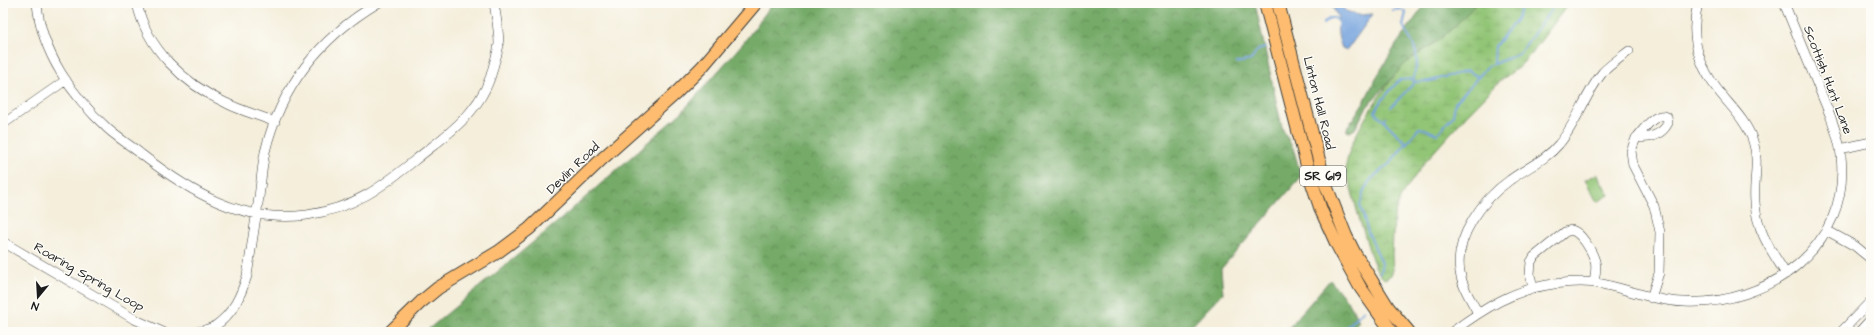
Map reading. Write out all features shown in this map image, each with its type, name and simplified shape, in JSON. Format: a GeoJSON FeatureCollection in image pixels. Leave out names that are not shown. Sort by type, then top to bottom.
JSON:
{"type":"FeatureCollection","features":[{"type":"Feature","properties":{"kind":"main road","name":"Devlin Road"},"geometry":{"type":"LineString","coordinates":[[390,332],[438,288],[498,252],[533,226],[602,158],[675,94],[702,67],[756,3]]}},
{"type":"Feature","properties":{"kind":"main road","name":"Linton Hall Road"},"geometry":{"type":"LineString","coordinates":[[1265,3],[1310,177],[1321,210],[1337,245],[1360,287],[1392,332]]}},
{"type":"Feature","properties":{"kind":"main road","name":"Linton Hall Road"},"geometry":{"type":"LineString","coordinates":[[1278,3],[1325,183],[1346,236],[1355,254],[1388,307],[1409,332]]}},
{"type":"Feature","properties":{"kind":"street"},"geometry":{"type":"LineString","coordinates":[[37,3],[39,22],[48,49],[66,80],[108,128],[169,175],[213,201],[257,213],[282,216],[306,215],[330,211],[350,204],[379,189],[452,132],[472,112],[486,89],[493,70],[499,45],[494,3]]}},
{"type":"Feature","properties":{"kind":"street"},"geometry":{"type":"LineString","coordinates":[[137,3],[140,18],[151,40],[166,60],[184,77],[202,91],[226,104],[275,122]]}},
{"type":"Feature","properties":{"kind":"street"},"geometry":{"type":"LineString","coordinates":[[197,332],[216,329],[237,302],[243,288],[257,213],[265,153],[275,122],[295,81],[315,54],[334,35],[350,21],[378,3]]}},
{"type":"Feature","properties":{"kind":"street"},"geometry":{"type":"LineString","coordinates":[[1698,3],[1694,25],[1694,37],[1697,54],[1709,78],[1742,119],[1753,141],[1757,162],[1755,202],[1757,218],[1770,249],[1786,274]]}},
{"type":"Feature","properties":{"kind":"street","name":"Scottish Hunt Lane"},"geometry":{"type":"LineString","coordinates":[[1452,332],[1478,313],[1506,297],[1534,288],[1570,282],[1594,283],[1651,298],[1689,302],[1729,299],[1753,291],[1786,274],[1812,252],[1826,230],[1837,204],[1842,175],[1840,149],[1830,115],[1784,3]]}},
{"type":"Feature","properties":{"kind":"street"},"geometry":{"type":"LineString","coordinates":[[1478,313],[1463,283],[1459,261],[1463,240],[1474,218],[1504,184],[1547,156],[1556,148],[1567,133],[1603,72],[1629,51]]}},
{"type":"Feature","properties":{"kind":"street"},"geometry":{"type":"LineString","coordinates":[[3,124],[66,80]]}},
{"type":"Feature","properties":{"kind":"street"},"geometry":{"type":"LineString","coordinates":[[1637,136],[1633,144],[1631,158],[1654,206],[1660,232],[1661,257],[1651,298]]}},
{"type":"Feature","properties":{"kind":"street"},"geometry":{"type":"LineString","coordinates":[[1840,149],[1871,142]]}},
{"type":"Feature","properties":{"kind":"street"},"geometry":{"type":"LineString","coordinates":[[1534,288],[1530,268],[1534,257],[1565,232],[1571,230],[1578,233],[1592,255],[1596,268],[1594,283]]}},
{"type":"Feature","properties":{"kind":"street"},"geometry":{"type":"LineString","coordinates":[[1826,230],[1855,246],[1871,258]]}},
{"type":"Feature","properties":{"kind":"street","name":"Roaring Spring Loop"},"geometry":{"type":"LineString","coordinates":[[3,242],[134,319],[163,332]]}},
{"type":"Feature","properties":{"kind":"street"},"geometry":{"type":"LineString","coordinates":[[1841,332],[1871,301]]}},
{"type":"Feature","properties":{"kind":"street"},"geometry":{"type":"LineString","coordinates":[[1859,332],[1871,319]]}},
{"type":"Feature","properties":{"kind":"green space"},"geometry":{"type":"Polygon","coordinates":[[[773,3],[1255,3],[1282,128],[1294,150],[1301,177],[1221,269],[1223,293],[1186,332],[425,332],[561,219],[683,111],[744,42],[773,3]]]}},
{"type":"Feature","properties":{"kind":"green space"},"geometry":{"type":"Polygon","coordinates":[[[1426,3],[1477,3],[1460,22],[1439,40],[1403,66],[1366,108],[1355,129],[1350,132],[1347,131],[1347,128],[1365,100],[1376,78],[1396,45],[1426,3]]]}},
{"type":"Feature","properties":{"kind":"green space"},"geometry":{"type":"Polygon","coordinates":[[[1477,3],[1569,3],[1530,55],[1519,67],[1500,81],[1465,117],[1425,162],[1401,196],[1394,216],[1392,255],[1393,270],[1391,275],[1385,279],[1377,271],[1371,257],[1346,172],[1347,160],[1351,147],[1376,101],[1395,75],[1403,66],[1445,35],[1477,3]]]}},
{"type":"Feature","properties":{"kind":"green space"},"geometry":{"type":"Polygon","coordinates":[[[1597,174],[1609,195],[1597,202],[1585,180],[1597,174]]]}},
{"type":"Feature","properties":{"kind":"green space"},"geometry":{"type":"Polygon","coordinates":[[[1330,280],[1349,303],[1359,321],[1349,332],[1285,332],[1330,280]]]}},
{"type":"Feature","properties":{"kind":"water"},"geometry":{"type":"Polygon","coordinates":[[[1332,3],[1338,3],[1346,11],[1358,15],[1373,14],[1347,50],[1342,48],[1340,44],[1338,16],[1332,3]]]}},
{"type":"Feature","properties":{"kind":"waterway"},"geometry":{"type":"LineString","coordinates":[[1494,62],[1495,46],[1517,19],[1523,3]]}},
{"type":"Feature","properties":{"kind":"waterway"},"geometry":{"type":"LineString","coordinates":[[1380,273],[1382,263],[1368,232],[1360,205],[1364,190],[1371,179],[1389,164],[1419,128],[1437,134],[1453,116],[1455,103],[1488,66],[1519,54],[1556,3]]}},
{"type":"Feature","properties":{"kind":"waterway"},"geometry":{"type":"LineString","coordinates":[[1393,10],[1400,9],[1406,13],[1403,25],[1415,49],[1417,61],[1414,83]]}},
{"type":"Feature","properties":{"kind":"waterway"},"geometry":{"type":"LineString","coordinates":[[1323,24],[1330,18],[1335,18],[1337,20]]}},
{"type":"Feature","properties":{"kind":"waterway"},"geometry":{"type":"LineString","coordinates":[[1236,63],[1251,60],[1258,50],[1265,48]]}},
{"type":"Feature","properties":{"kind":"waterway"},"geometry":{"type":"LineString","coordinates":[[1391,107],[1415,82],[1430,81],[1467,71],[1479,77]]}},
{"type":"Feature","properties":{"kind":"waterway"},"geometry":{"type":"LineString","coordinates":[[1407,144],[1375,112],[1378,105],[1399,80],[1413,79]]}},
{"type":"Feature","properties":{"kind":"waterway"},"geometry":{"type":"LineString","coordinates":[[1338,332],[1350,324],[1364,310]]}}]}
